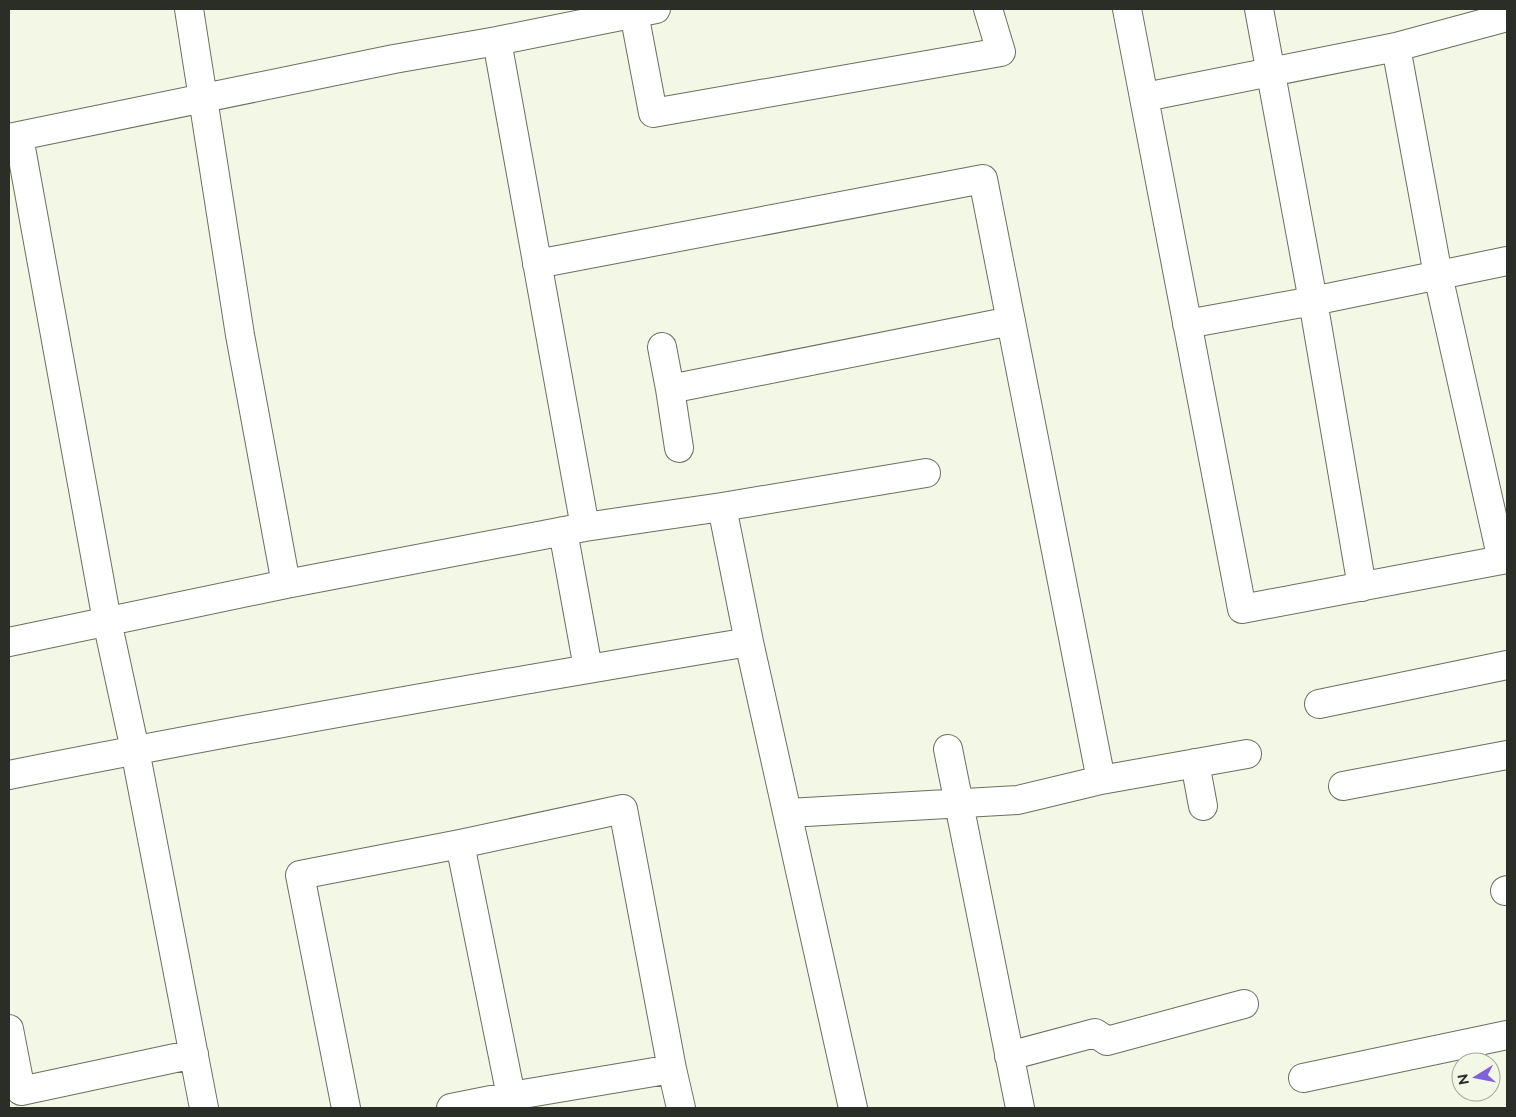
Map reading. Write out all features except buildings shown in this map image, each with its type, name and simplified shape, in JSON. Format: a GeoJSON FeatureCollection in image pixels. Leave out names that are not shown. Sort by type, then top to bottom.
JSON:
{"type":"FeatureCollection","features":[{"type":"Feature","properties":{"kind":"street"},"geometry":{"type":"LineString","coordinates":[[189,9],[240,335],[286,584]]}},
{"type":"Feature","properties":{"kind":"street"},"geometry":{"type":"LineString","coordinates":[[204,1108],[135,750],[107,621],[14,137],[394,58],[497,41],[645,11],[652,113],[1000,52],[988,9]]}},
{"type":"Feature","properties":{"kind":"street"},"geometry":{"type":"LineString","coordinates":[[1127,9],[1242,609],[1505,559],[1438,274],[1396,47]]}},
{"type":"Feature","properties":{"kind":"street"},"geometry":{"type":"LineString","coordinates":[[1259,9],[1269,73],[1313,301],[1362,587]]}},
{"type":"Feature","properties":{"kind":"street"},"geometry":{"type":"LineString","coordinates":[[1145,97],[1396,47],[1507,18]]}},
{"type":"Feature","properties":{"kind":"street"},"geometry":{"type":"LineString","coordinates":[[497,41],[537,264],[574,529],[588,668]]}},
{"type":"Feature","properties":{"kind":"street"},"geometry":{"type":"LineString","coordinates":[[537,264],[983,179],[1101,780]]}},
{"type":"Feature","properties":{"kind":"street"},"geometry":{"type":"LineString","coordinates":[[1187,324],[1313,301],[1507,261]]}},
{"type":"Feature","properties":{"kind":"street"},"geometry":{"type":"LineString","coordinates":[[670,389],[1011,322]]}},
{"type":"Feature","properties":{"kind":"street"},"geometry":{"type":"LineString","coordinates":[[662,347],[678,448]]}},
{"type":"Feature","properties":{"kind":"street"},"geometry":{"type":"LineString","coordinates":[[9,642],[286,584],[574,529],[722,507],[926,473]]}},
{"type":"Feature","properties":{"kind":"street"},"geometry":{"type":"LineString","coordinates":[[722,507],[749,642],[853,1108]]}},
{"type":"Feature","properties":{"kind":"street"},"geometry":{"type":"LineString","coordinates":[[9,775],[135,750],[588,668],[749,642]]}},
{"type":"Feature","properties":{"kind":"street"},"geometry":{"type":"LineString","coordinates":[[1319,704],[1507,665]]}},
{"type":"Feature","properties":{"kind":"street"},"geometry":{"type":"LineString","coordinates":[[948,749],[1020,1108]]}},
{"type":"Feature","properties":{"kind":"street"},"geometry":{"type":"LineString","coordinates":[[788,813],[1018,800],[1101,780],[1246,754]]}},
{"type":"Feature","properties":{"kind":"street"},"geometry":{"type":"LineString","coordinates":[[1343,786],[1507,755]]}},
{"type":"Feature","properties":{"kind":"street"},"geometry":{"type":"LineString","coordinates":[[1195,763],[1203,806]]}},
{"type":"Feature","properties":{"kind":"street"},"geometry":{"type":"LineString","coordinates":[[346,1108],[300,875],[460,844],[623,809],[681,1108]]}},
{"type":"Feature","properties":{"kind":"street"},"geometry":{"type":"LineString","coordinates":[[460,844],[511,1096]]}},
{"type":"Feature","properties":{"kind":"street"},"geometry":{"type":"LineString","coordinates":[[1009,1056],[1095,1033],[1108,1041],[1244,1004]]}},
{"type":"Feature","properties":{"kind":"street"},"geometry":{"type":"LineString","coordinates":[[9,1029],[21,1091],[194,1054]]}},
{"type":"Feature","properties":{"kind":"street"},"geometry":{"type":"LineString","coordinates":[[1303,1078],[1507,1035]]}},
{"type":"Feature","properties":{"kind":"street"},"geometry":{"type":"LineString","coordinates":[[451,1108],[672,1069]]}}]}
